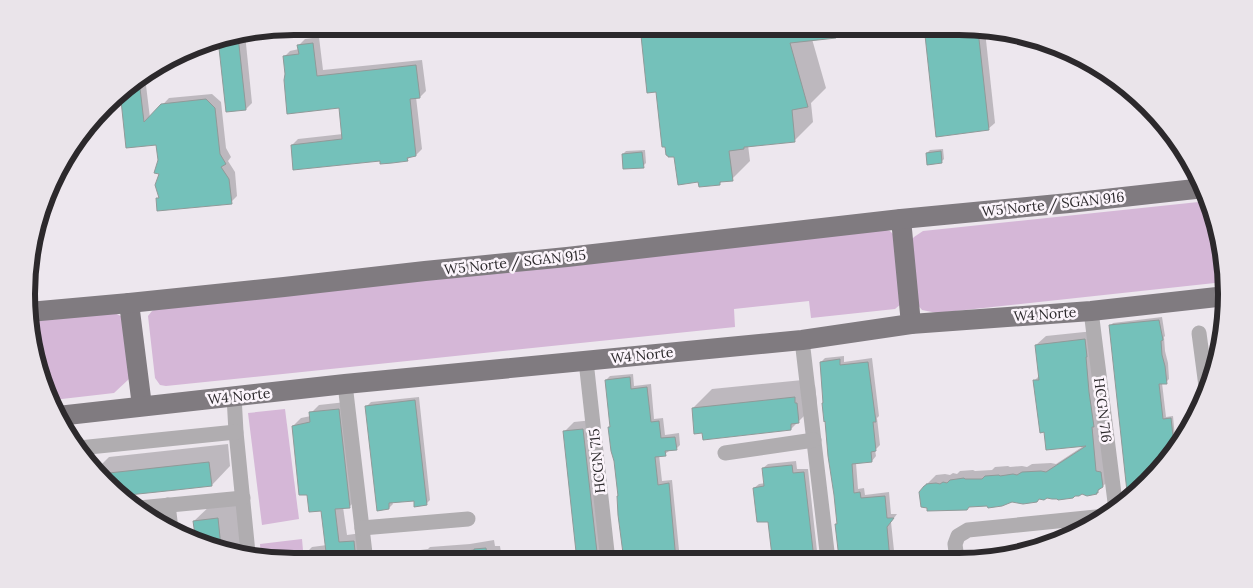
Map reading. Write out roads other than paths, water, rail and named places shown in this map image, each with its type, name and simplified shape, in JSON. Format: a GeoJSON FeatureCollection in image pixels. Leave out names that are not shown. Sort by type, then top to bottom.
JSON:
{"type":"FeatureCollection","features":[{"type":"Feature","properties":{"kind":"main road","name":"W5 Norte / SGAN 916"},"geometry":{"type":"LineString","coordinates":[[901,219],[1195,189]]}},
{"type":"Feature","properties":{"kind":"main road","name":"W5 Norte / SGAN 915"},"geometry":{"type":"LineString","coordinates":[[36,311],[567,257],[901,219]]}},
{"type":"Feature","properties":{"kind":"main road"},"geometry":{"type":"LineString","coordinates":[[901,219],[911,324]]}},
{"type":"Feature","properties":{"kind":"main road","name":"W4 Norte"},"geometry":{"type":"LineString","coordinates":[[65,415],[345,384],[802,340],[911,324],[1091,310],[1218,297]]}},
{"type":"Feature","properties":{"kind":"main road"},"geometry":{"type":"LineString","coordinates":[[129,303],[142,406]]}},
{"type":"Feature","properties":{"kind":"street","name":"HCGN 716"},"geometry":{"type":"LineString","coordinates":[[1091,310],[1115,501]]}},
{"type":"Feature","properties":{"kind":"street"},"geometry":{"type":"LineString","coordinates":[[1199,333],[1205,375]]}},
{"type":"Feature","properties":{"kind":"street"},"geometry":{"type":"LineString","coordinates":[[802,340],[827,553]]}},
{"type":"Feature","properties":{"kind":"street","name":"HCGN 715"},"geometry":{"type":"LineString","coordinates":[[586,361],[607,553]]}},
{"type":"Feature","properties":{"kind":"street"},"geometry":{"type":"LineString","coordinates":[[345,384],[365,553]]}},
{"type":"Feature","properties":{"kind":"street"},"geometry":{"type":"LineString","coordinates":[[234,396],[248,549]]}},
{"type":"Feature","properties":{"kind":"street"},"geometry":{"type":"LineString","coordinates":[[86,447],[236,432]]}},
{"type":"Feature","properties":{"kind":"street"},"geometry":{"type":"LineString","coordinates":[[725,453],[814,440]]}},
{"type":"Feature","properties":{"kind":"street"},"geometry":{"type":"LineString","coordinates":[[147,507],[243,498]]}},
{"type":"Feature","properties":{"kind":"street"},"geometry":{"type":"LineString","coordinates":[[168,505],[170,521]]}},
{"type":"Feature","properties":{"kind":"street"},"geometry":{"type":"LineString","coordinates":[[362,528],[468,518]]}},
{"type":"Feature","properties":{"kind":"street"},"geometry":{"type":"LineString","coordinates":[[956,553],[955,544],[958,536],[968,530],[1088,518]]}}]}
